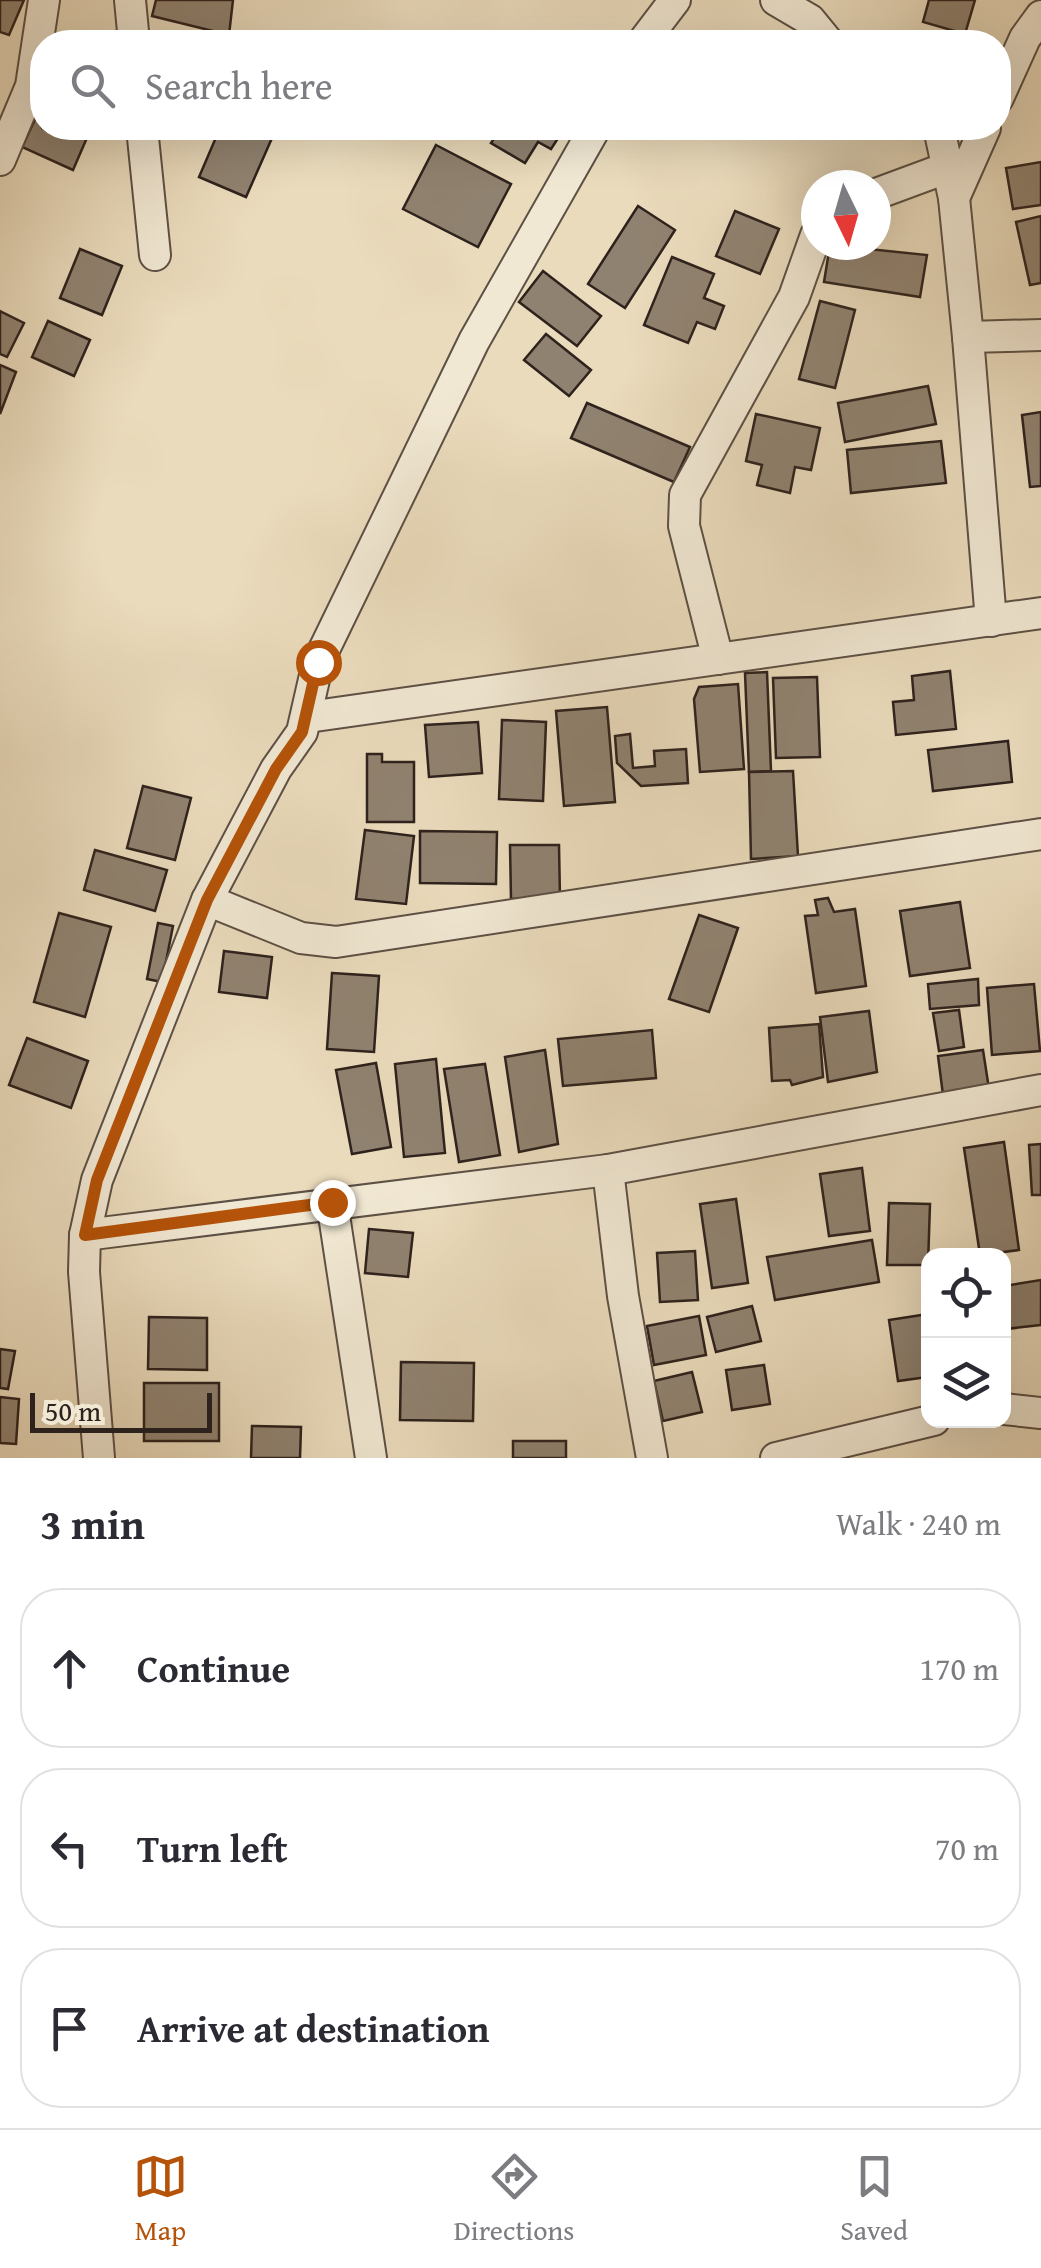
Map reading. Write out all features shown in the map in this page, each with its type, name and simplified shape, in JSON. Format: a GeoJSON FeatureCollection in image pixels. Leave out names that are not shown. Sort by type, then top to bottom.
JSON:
{"type":"FeatureCollection","features":[{"type":"Feature","properties":{"kind":"street"},"geometry":{"type":"LineString","coordinates":[[39,30],[44,0]]}},
{"type":"Feature","properties":{"kind":"street"},"geometry":{"type":"LineString","coordinates":[[130,0],[133,30]]}},
{"type":"Feature","properties":{"kind":"street"},"geometry":{"type":"LineString","coordinates":[[652,30],[674,0]]}},
{"type":"Feature","properties":{"kind":"street"},"geometry":{"type":"LineString","coordinates":[[776,0],[810,20],[818,30]]}},
{"type":"Feature","properties":{"kind":"street"},"geometry":{"type":"LineString","coordinates":[[1011,69],[1025,38],[1041,16]]}},
{"type":"Feature","properties":{"kind":"street"},"geometry":{"type":"LineString","coordinates":[[0,160],[30,88]]}},
{"type":"Feature","properties":{"kind":"street"},"geometry":{"type":"LineString","coordinates":[[143,140],[154,255]]}},
{"type":"Feature","properties":{"kind":"street"},"geometry":{"type":"LineString","coordinates":[[99,1458],[85,1235],[97,1180],[207,900],[308,716],[318,662],[474,341],[587,140]]}},
{"type":"Feature","properties":{"kind":"street"},"geometry":{"type":"LineString","coordinates":[[942,140],[954,198],[991,621]]}},
{"type":"Feature","properties":{"kind":"street"},"geometry":{"type":"LineString","coordinates":[[954,198],[980,140]]}},
{"type":"Feature","properties":{"kind":"street"},"geometry":{"type":"LineString","coordinates":[[891,188],[949,167]]}},
{"type":"Feature","properties":{"kind":"street"},"geometry":{"type":"LineString","coordinates":[[718,659],[684,526],[685,495],[794,296],[807,260]]}},
{"type":"Feature","properties":{"kind":"street"},"geometry":{"type":"LineString","coordinates":[[968,337],[1041,335]]}},
{"type":"Feature","properties":{"kind":"street"},"geometry":{"type":"LineString","coordinates":[[308,716],[1041,614]]}},
{"type":"Feature","properties":{"kind":"street"},"geometry":{"type":"LineString","coordinates":[[207,900],[301,938],[336,942],[1041,834]]}},
{"type":"Feature","properties":{"kind":"street"},"geometry":{"type":"LineString","coordinates":[[85,1235],[608,1170],[1041,1090]]}},
{"type":"Feature","properties":{"kind":"street"},"geometry":{"type":"LineString","coordinates":[[608,1170],[623,1296],[652,1458]]}},
{"type":"Feature","properties":{"kind":"street"},"geometry":{"type":"LineString","coordinates":[[332,1202],[371,1458]]}},
{"type":"Feature","properties":{"kind":"street"},"geometry":{"type":"LineString","coordinates":[[1011,1410],[1041,1413]]}},
{"type":"Feature","properties":{"kind":"street"},"geometry":{"type":"LineString","coordinates":[[776,1458],[921,1423]]}},
{"type":"Feature","properties":{"kind":"building"},"geometry":{"type":"Polygon","coordinates":[[[0,0],[24,0],[9,35],[0,32],[0,0]]]}},
{"type":"Feature","properties":{"kind":"building"},"geometry":{"type":"Polygon","coordinates":[[[156,0],[233,0],[230,30],[209,30],[152,16],[156,0]]]}},
{"type":"Feature","properties":{"kind":"building"},"geometry":{"type":"Polygon","coordinates":[[[929,0],[975,0],[966,30],[923,22],[929,0]]]}},
{"type":"Feature","properties":{"kind":"building"},"geometry":{"type":"Polygon","coordinates":[[[30,130],[30,140],[86,140],[73,170],[22,147],[30,130]]]}},
{"type":"Feature","properties":{"kind":"building"},"geometry":{"type":"Polygon","coordinates":[[[215,140],[271,140],[246,197],[199,177],[215,140]]]}},
{"type":"Feature","properties":{"kind":"building"},"geometry":{"type":"Polygon","coordinates":[[[557,140],[551,149],[538,142],[525,163],[491,143],[557,140]]]}},
{"type":"Feature","properties":{"kind":"building"},"geometry":{"type":"Polygon","coordinates":[[[436,145],[511,184],[478,247],[403,209],[436,145]]]}},
{"type":"Feature","properties":{"kind":"building"},"geometry":{"type":"Polygon","coordinates":[[[1041,162],[1041,205],[1013,209],[1006,168],[1041,162]]]}},
{"type":"Feature","properties":{"kind":"building"},"geometry":{"type":"Polygon","coordinates":[[[638,206],[675,230],[625,308],[588,284],[638,206]]]}},
{"type":"Feature","properties":{"kind":"building"},"geometry":{"type":"Polygon","coordinates":[[[735,211],[779,229],[760,274],[716,256],[735,211]]]}},
{"type":"Feature","properties":{"kind":"building"},"geometry":{"type":"Polygon","coordinates":[[[1041,216],[1041,283],[1030,285],[1016,222],[1041,216]]]}},
{"type":"Feature","properties":{"kind":"building"},"geometry":{"type":"Polygon","coordinates":[[[80,249],[122,266],[102,315],[60,298],[80,249]]]}},
{"type":"Feature","properties":{"kind":"building"},"geometry":{"type":"Polygon","coordinates":[[[891,251],[927,255],[920,297],[824,282],[828,260],[891,260],[891,251]]]}},
{"type":"Feature","properties":{"kind":"building"},"geometry":{"type":"Polygon","coordinates":[[[672,257],[714,274],[704,298],[724,306],[715,329],[697,322],[688,343],[644,325],[672,257]]]}},
{"type":"Feature","properties":{"kind":"building"},"geometry":{"type":"Polygon","coordinates":[[[543,271],[601,316],[577,346],[519,302],[543,271]]]}},
{"type":"Feature","properties":{"kind":"building"},"geometry":{"type":"Polygon","coordinates":[[[820,301],[855,310],[835,388],[799,379],[820,301]]]}},
{"type":"Feature","properties":{"kind":"building"},"geometry":{"type":"Polygon","coordinates":[[[0,311],[24,323],[7,357],[0,354],[0,311]]]}},
{"type":"Feature","properties":{"kind":"building"},"geometry":{"type":"Polygon","coordinates":[[[48,321],[90,340],[74,376],[32,357],[48,321]]]}},
{"type":"Feature","properties":{"kind":"building"},"geometry":{"type":"Polygon","coordinates":[[[546,334],[591,370],[569,396],[524,360],[546,334]]]}},
{"type":"Feature","properties":{"kind":"building"},"geometry":{"type":"Polygon","coordinates":[[[0,365],[16,372],[0,414],[0,365]]]}},
{"type":"Feature","properties":{"kind":"building"},"geometry":{"type":"Polygon","coordinates":[[[928,386],[936,424],[845,442],[838,403],[928,386]]]}},
{"type":"Feature","properties":{"kind":"building"},"geometry":{"type":"Polygon","coordinates":[[[587,403],[690,447],[674,482],[571,438],[587,403]]]}},
{"type":"Feature","properties":{"kind":"building"},"geometry":{"type":"Polygon","coordinates":[[[1041,412],[1041,486],[1030,487],[1022,415],[1041,412]]]}},
{"type":"Feature","properties":{"kind":"building"},"geometry":{"type":"Polygon","coordinates":[[[756,414],[820,428],[811,470],[795,467],[790,493],[757,485],[762,465],[746,461],[756,414]]]}},
{"type":"Feature","properties":{"kind":"building"},"geometry":{"type":"Polygon","coordinates":[[[941,441],[946,483],[851,493],[847,450],[941,441]]]}},
{"type":"Feature","properties":{"kind":"building"},"geometry":{"type":"Polygon","coordinates":[[[950,671],[956,729],[896,735],[893,702],[914,700],[912,676],[950,671]]]}},
{"type":"Feature","properties":{"kind":"building"},"geometry":{"type":"Polygon","coordinates":[[[767,672],[771,771],[749,772],[745,673],[767,672]]]}},
{"type":"Feature","properties":{"kind":"building"},"geometry":{"type":"Polygon","coordinates":[[[817,677],[820,757],[776,758],[773,678],[817,677]]]}},
{"type":"Feature","properties":{"kind":"building"},"geometry":{"type":"Polygon","coordinates":[[[738,684],[744,769],[700,772],[694,699],[699,687],[738,684]]]}},
{"type":"Feature","properties":{"kind":"building"},"geometry":{"type":"Polygon","coordinates":[[[607,707],[615,802],[564,806],[556,711],[607,707]]]}},
{"type":"Feature","properties":{"kind":"building"},"geometry":{"type":"Polygon","coordinates":[[[502,720],[546,722],[543,801],[499,799],[502,720]]]}},
{"type":"Feature","properties":{"kind":"building"},"geometry":{"type":"Polygon","coordinates":[[[478,722],[482,773],[429,777],[425,725],[478,722]]]}},
{"type":"Feature","properties":{"kind":"building"},"geometry":{"type":"Polygon","coordinates":[[[630,734],[633,768],[655,766],[654,751],[686,749],[688,783],[641,786],[617,763],[615,736],[630,734]]]}},
{"type":"Feature","properties":{"kind":"building"},"geometry":{"type":"Polygon","coordinates":[[[1008,741],[1012,782],[933,791],[928,750],[1008,741]]]}},
{"type":"Feature","properties":{"kind":"building"},"geometry":{"type":"Polygon","coordinates":[[[367,754],[382,754],[382,762],[414,762],[414,822],[367,822],[367,754]]]}},
{"type":"Feature","properties":{"kind":"building"},"geometry":{"type":"Polygon","coordinates":[[[793,771],[798,856],[751,859],[749,772],[793,771]]]}},
{"type":"Feature","properties":{"kind":"building"},"geometry":{"type":"Polygon","coordinates":[[[143,786],[191,798],[175,860],[127,848],[143,786]]]}},
{"type":"Feature","properties":{"kind":"building"},"geometry":{"type":"Polygon","coordinates":[[[365,830],[414,836],[406,904],[356,899],[365,830]]]}},
{"type":"Feature","properties":{"kind":"building"},"geometry":{"type":"Polygon","coordinates":[[[420,831],[497,832],[496,884],[420,883],[420,831]]]}},
{"type":"Feature","properties":{"kind":"building"},"geometry":{"type":"Polygon","coordinates":[[[510,845],[559,845],[560,898],[511,899],[510,845]]]}},
{"type":"Feature","properties":{"kind":"building"},"geometry":{"type":"Polygon","coordinates":[[[95,850],[167,870],[155,911],[84,890],[95,850]]]}},
{"type":"Feature","properties":{"kind":"building"},"geometry":{"type":"Polygon","coordinates":[[[828,898],[834,912],[855,909],[866,986],[816,993],[805,916],[818,915],[815,900],[828,898]]]}},
{"type":"Feature","properties":{"kind":"building"},"geometry":{"type":"Polygon","coordinates":[[[960,902],[970,968],[910,976],[900,911],[960,902]]]}},
{"type":"Feature","properties":{"kind":"building"},"geometry":{"type":"Polygon","coordinates":[[[59,913],[111,927],[85,1017],[34,1002],[59,913]]]}},
{"type":"Feature","properties":{"kind":"building"},"geometry":{"type":"Polygon","coordinates":[[[699,915],[738,928],[709,1012],[669,999],[699,915]]]}},
{"type":"Feature","properties":{"kind":"building"},"geometry":{"type":"Polygon","coordinates":[[[158,923],[173,926],[162,982],[147,979],[158,923]]]}},
{"type":"Feature","properties":{"kind":"building"},"geometry":{"type":"Polygon","coordinates":[[[224,951],[272,957],[267,998],[219,992],[224,951]]]}},
{"type":"Feature","properties":{"kind":"building"},"geometry":{"type":"Polygon","coordinates":[[[332,973],[379,976],[374,1052],[327,1049],[332,973]]]}},
{"type":"Feature","properties":{"kind":"building"},"geometry":{"type":"Polygon","coordinates":[[[978,979],[979,1005],[930,1009],[928,984],[978,979]]]}},
{"type":"Feature","properties":{"kind":"building"},"geometry":{"type":"Polygon","coordinates":[[[1034,984],[1040,1051],[992,1055],[987,988],[1034,984]]]}},
{"type":"Feature","properties":{"kind":"building"},"geometry":{"type":"Polygon","coordinates":[[[959,1010],[964,1047],[939,1051],[933,1013],[959,1010]]]}},
{"type":"Feature","properties":{"kind":"building"},"geometry":{"type":"Polygon","coordinates":[[[869,1011],[877,1072],[828,1082],[820,1017],[869,1011]]]}},
{"type":"Feature","properties":{"kind":"building"},"geometry":{"type":"Polygon","coordinates":[[[819,1024],[823,1077],[792,1085],[790,1080],[772,1081],[769,1028],[819,1024]]]}},
{"type":"Feature","properties":{"kind":"building"},"geometry":{"type":"Polygon","coordinates":[[[652,1030],[656,1078],[563,1086],[558,1039],[652,1030]]]}},
{"type":"Feature","properties":{"kind":"building"},"geometry":{"type":"Polygon","coordinates":[[[27,1038],[88,1061],[71,1108],[9,1085],[27,1038]]]}},
{"type":"Feature","properties":{"kind":"building"},"geometry":{"type":"Polygon","coordinates":[[[545,1050],[558,1144],[519,1152],[505,1057],[545,1050]]]}},
{"type":"Feature","properties":{"kind":"building"},"geometry":{"type":"Polygon","coordinates":[[[983,1050],[989,1089],[943,1095],[938,1056],[983,1050]]]}},
{"type":"Feature","properties":{"kind":"building"},"geometry":{"type":"Polygon","coordinates":[[[436,1059],[445,1153],[404,1157],[395,1064],[436,1059]]]}},
{"type":"Feature","properties":{"kind":"building"},"geometry":{"type":"Polygon","coordinates":[[[376,1063],[391,1147],[352,1154],[336,1070],[376,1063]]]}},
{"type":"Feature","properties":{"kind":"building"},"geometry":{"type":"Polygon","coordinates":[[[485,1064],[500,1155],[459,1162],[444,1069],[485,1064]]]}},
{"type":"Feature","properties":{"kind":"building"},"geometry":{"type":"Polygon","coordinates":[[[1004,1142],[1019,1250],[979,1248],[964,1148],[1004,1142]]]}},
{"type":"Feature","properties":{"kind":"building"},"geometry":{"type":"Polygon","coordinates":[[[1041,1144],[1041,1195],[1032,1195],[1029,1145],[1041,1144]]]}},
{"type":"Feature","properties":{"kind":"building"},"geometry":{"type":"Polygon","coordinates":[[[862,1168],[870,1231],[829,1236],[820,1174],[862,1168]]]}},
{"type":"Feature","properties":{"kind":"building"},"geometry":{"type":"Polygon","coordinates":[[[736,1199],[748,1283],[712,1288],[700,1204],[736,1199]]]}},
{"type":"Feature","properties":{"kind":"building"},"geometry":{"type":"Polygon","coordinates":[[[889,1203],[930,1204],[929,1248],[921,1248],[921,1265],[887,1265],[889,1203]]]}},
{"type":"Feature","properties":{"kind":"building"},"geometry":{"type":"Polygon","coordinates":[[[369,1229],[413,1233],[408,1277],[365,1273],[369,1229]]]}},
{"type":"Feature","properties":{"kind":"building"},"geometry":{"type":"Polygon","coordinates":[[[872,1240],[879,1282],[775,1300],[767,1257],[872,1240]]]}},
{"type":"Feature","properties":{"kind":"building"},"geometry":{"type":"Polygon","coordinates":[[[695,1251],[698,1300],[660,1302],[657,1253],[695,1251]]]}},
{"type":"Feature","properties":{"kind":"building"},"geometry":{"type":"Polygon","coordinates":[[[1041,1280],[1041,1325],[1011,1328],[1011,1285],[1041,1280]]]}},
{"type":"Feature","properties":{"kind":"building"},"geometry":{"type":"Polygon","coordinates":[[[752,1306],[761,1341],[716,1352],[707,1317],[752,1306]]]}},
{"type":"Feature","properties":{"kind":"building"},"geometry":{"type":"Polygon","coordinates":[[[921,1315],[921,1378],[898,1381],[889,1320],[921,1315]]]}},
{"type":"Feature","properties":{"kind":"building"},"geometry":{"type":"Polygon","coordinates":[[[699,1316],[706,1355],[654,1365],[647,1326],[699,1316]]]}},
{"type":"Feature","properties":{"kind":"building"},"geometry":{"type":"Polygon","coordinates":[[[149,1317],[207,1318],[207,1370],[148,1369],[149,1317]]]}},
{"type":"Feature","properties":{"kind":"building"},"geometry":{"type":"Polygon","coordinates":[[[0,1349],[15,1351],[8,1389],[0,1388],[0,1349]]]}},
{"type":"Feature","properties":{"kind":"building"},"geometry":{"type":"Polygon","coordinates":[[[401,1362],[474,1363],[473,1421],[400,1420],[401,1362]]]}},
{"type":"Feature","properties":{"kind":"building"},"geometry":{"type":"Polygon","coordinates":[[[764,1365],[770,1404],[732,1410],[726,1370],[764,1365]]]}},
{"type":"Feature","properties":{"kind":"building"},"geometry":{"type":"Polygon","coordinates":[[[692,1372],[702,1412],[663,1421],[654,1381],[692,1372]]]}},
{"type":"Feature","properties":{"kind":"building"},"geometry":{"type":"Polygon","coordinates":[[[144,1383],[219,1383],[219,1441],[144,1441],[144,1383]]]}},
{"type":"Feature","properties":{"kind":"building"},"geometry":{"type":"Polygon","coordinates":[[[0,1397],[19,1399],[16,1444],[0,1443],[0,1397]]]}},
{"type":"Feature","properties":{"kind":"building"},"geometry":{"type":"Polygon","coordinates":[[[252,1426],[301,1427],[300,1458],[251,1458],[252,1426]]]}},
{"type":"Feature","properties":{"kind":"building"},"geometry":{"type":"Polygon","coordinates":[[[513,1441],[566,1441],[566,1458],[513,1458],[513,1441]]]}},
{"type":"Feature","properties":{"kind":"route"},"geometry":{"type":"LineString","coordinates":[[318,662],[302,732],[276,769],[207,900],[97,1180],[85,1235],[332,1202]]}}]}
